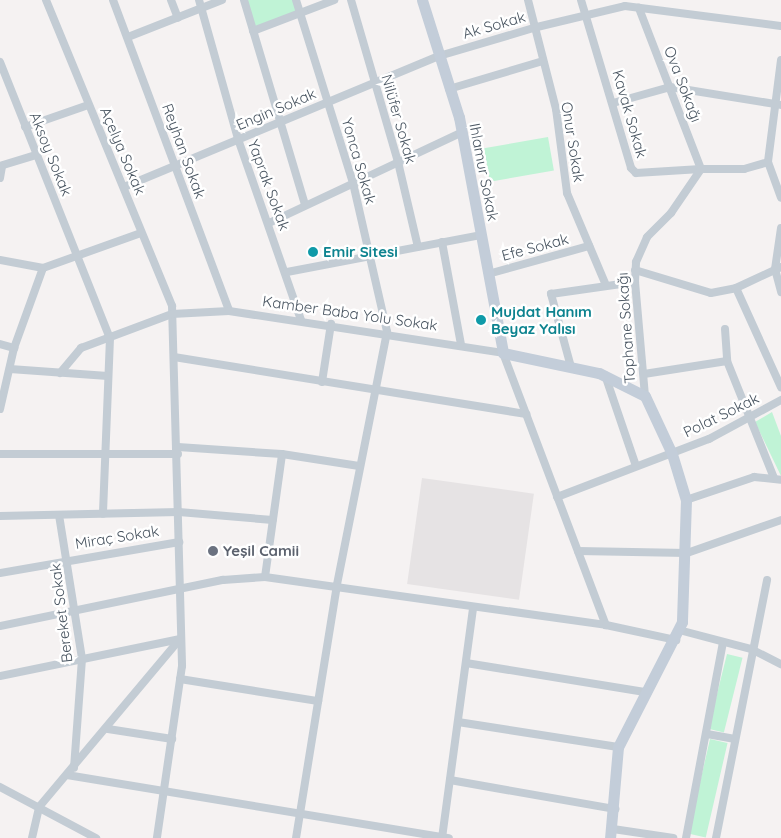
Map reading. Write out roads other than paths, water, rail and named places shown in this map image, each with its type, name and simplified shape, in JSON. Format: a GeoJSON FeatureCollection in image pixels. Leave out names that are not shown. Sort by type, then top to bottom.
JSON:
{"type":"FeatureCollection","features":[{"type":"Feature","properties":{"kind":"street","name":"Açelya Sokak"},"geometry":{"type":"LineString","coordinates":[[46,0],[88,105],[124,187],[172,314],[178,451],[180,679],[166,792],[157,838]]}},
{"type":"Feature","properties":{"kind":"street","name":"Reyhan Sokak"},"geometry":{"type":"LineString","coordinates":[[113,0],[229,311]]}},
{"type":"Feature","properties":{"kind":"street"},"geometry":{"type":"LineString","coordinates":[[172,0],[178,18]]}},
{"type":"Feature","properties":{"kind":"street","name":"Yaprak Sokak"},"geometry":{"type":"LineString","coordinates":[[199,0],[238,140],[287,272],[301,320]]}},
{"type":"Feature","properties":{"kind":"street"},"geometry":{"type":"LineString","coordinates":[[128,37],[222,0]]}},
{"type":"Feature","properties":{"kind":"street"},"geometry":{"type":"LineString","coordinates":[[244,0],[305,205]]}},
{"type":"Feature","properties":{"kind":"street","name":"Yonca Sokak"},"geometry":{"type":"LineString","coordinates":[[296,0],[353,183],[387,332]]}},
{"type":"Feature","properties":{"kind":"street"},"geometry":{"type":"LineString","coordinates":[[253,31],[334,0]]}},
{"type":"Feature","properties":{"kind":"street","name":"Nilüfer Sokak"},"geometry":{"type":"LineString","coordinates":[[351,0],[398,162],[418,247]]}},
{"type":"Feature","properties":{"kind":"street","name":"Ihlamur Sokak"},"geometry":{"type":"LineString","coordinates":[[422,0],[462,132],[503,353]]}},
{"type":"Feature","properties":{"kind":"street","name":"Onur Sokak"},"geometry":{"type":"LineString","coordinates":[[528,0],[537,27],[543,61],[556,109],[567,193],[605,283]]}},
{"type":"Feature","properties":{"kind":"street","name":"Kavak Sokak"},"geometry":{"type":"LineString","coordinates":[[581,0],[636,173],[700,169]]}},
{"type":"Feature","properties":{"kind":"street"},"geometry":{"type":"LineString","coordinates":[[624,3],[639,8],[781,26]]}},
{"type":"Feature","properties":{"kind":"street","name":"Ak Sokak"},"geometry":{"type":"LineString","coordinates":[[439,56],[537,27],[586,18],[624,3]]}},
{"type":"Feature","properties":{"kind":"street","name":"Ova Sokağı"},"geometry":{"type":"LineString","coordinates":[[639,8],[700,169]]}},
{"type":"Feature","properties":{"kind":"street","name":"Engin Sokak"},"geometry":{"type":"LineString","coordinates":[[124,187],[439,56]]}},
{"type":"Feature","properties":{"kind":"street"},"geometry":{"type":"LineString","coordinates":[[781,60],[778,105],[768,162],[781,198]]}},
{"type":"Feature","properties":{"kind":"street"},"geometry":{"type":"LineString","coordinates":[[449,89],[543,61]]}},
{"type":"Feature","properties":{"kind":"street","name":"Aksoy Sokak"},"geometry":{"type":"LineString","coordinates":[[0,62],[110,338]]}},
{"type":"Feature","properties":{"kind":"street"},"geometry":{"type":"LineString","coordinates":[[613,103],[670,87],[778,105]]}},
{"type":"Feature","properties":{"kind":"street"},"geometry":{"type":"LineString","coordinates":[[25,127],[88,105]]}},
{"type":"Feature","properties":{"kind":"street"},"geometry":{"type":"LineString","coordinates":[[269,223],[462,132]]}},
{"type":"Feature","properties":{"kind":"street"},"geometry":{"type":"LineString","coordinates":[[0,178],[1,167],[36,155]]}},
{"type":"Feature","properties":{"kind":"street"},"geometry":{"type":"LineString","coordinates":[[700,169],[744,169],[768,162]]}},
{"type":"Feature","properties":{"kind":"street","name":"Tophane Sokağı"},"geometry":{"type":"LineString","coordinates":[[646,396],[635,270],[647,237],[671,213],[700,169]]}},
{"type":"Feature","properties":{"kind":"street"},"geometry":{"type":"LineString","coordinates":[[781,228],[778,268],[781,292]]}},
{"type":"Feature","properties":{"kind":"street"},"geometry":{"type":"LineString","coordinates":[[0,260],[43,268],[142,233]]}},
{"type":"Feature","properties":{"kind":"street"},"geometry":{"type":"LineString","coordinates":[[287,272],[481,235]]}},
{"type":"Feature","properties":{"kind":"street"},"geometry":{"type":"LineString","coordinates":[[442,242],[461,345]]}},
{"type":"Feature","properties":{"kind":"street","name":"Efe Sokak"},"geometry":{"type":"LineString","coordinates":[[488,274],[588,246]]}},
{"type":"Feature","properties":{"kind":"street"},"geometry":{"type":"LineString","coordinates":[[1,405],[14,348],[43,268]]}},
{"type":"Feature","properties":{"kind":"street"},"geometry":{"type":"LineString","coordinates":[[635,270],[688,290],[711,293],[736,288],[778,268]]}},
{"type":"Feature","properties":{"kind":"street"},"geometry":{"type":"LineString","coordinates":[[571,367],[551,294],[605,283],[635,282]]}},
{"type":"Feature","properties":{"kind":"street"},"geometry":{"type":"LineString","coordinates":[[736,288],[781,387]]}},
{"type":"Feature","properties":{"kind":"street","name":"Kamber Baba Yolu Sokak"},"geometry":{"type":"LineString","coordinates":[[60,373],[81,348],[172,314],[229,311],[387,332],[503,353],[605,376],[646,396]]}},
{"type":"Feature","properties":{"kind":"street"},"geometry":{"type":"LineString","coordinates":[[322,382],[331,324]]}},
{"type":"Feature","properties":{"kind":"street"},"geometry":{"type":"LineString","coordinates":[[686,500],[754,477],[777,479],[727,361],[725,329]]}},
{"type":"Feature","properties":{"kind":"street"},"geometry":{"type":"LineString","coordinates":[[296,838],[337,585],[387,332]]}},
{"type":"Feature","properties":{"kind":"street"},"geometry":{"type":"LineString","coordinates":[[103,514],[110,338]]}},
{"type":"Feature","properties":{"kind":"street"},"geometry":{"type":"LineString","coordinates":[[0,344],[14,348]]}},
{"type":"Feature","properties":{"kind":"street"},"geometry":{"type":"LineString","coordinates":[[503,353],[606,625]]}},
{"type":"Feature","properties":{"kind":"street"},"geometry":{"type":"LineString","coordinates":[[174,356],[375,392],[526,414]]}},
{"type":"Feature","properties":{"kind":"street"},"geometry":{"type":"LineString","coordinates":[[644,374],[727,361]]}},
{"type":"Feature","properties":{"kind":"street"},"geometry":{"type":"LineString","coordinates":[[10,370],[108,376]]}},
{"type":"Feature","properties":{"kind":"street"},"geometry":{"type":"LineString","coordinates":[[605,376],[636,466]]}},
{"type":"Feature","properties":{"kind":"street"},"geometry":{"type":"LineString","coordinates":[[646,396],[672,454],[686,500],[687,553],[678,635],[645,692],[618,747],[615,809],[611,833],[673,838]]}},
{"type":"Feature","properties":{"kind":"street","name":"Polat Sokak"},"geometry":{"type":"LineString","coordinates":[[558,497],[672,454],[751,420],[781,400]]}},
{"type":"Feature","properties":{"kind":"street"},"geometry":{"type":"LineString","coordinates":[[0,454],[105,455],[178,451],[282,454],[359,466]]}},
{"type":"Feature","properties":{"kind":"street"},"geometry":{"type":"LineString","coordinates":[[265,576],[282,454]]}},
{"type":"Feature","properties":{"kind":"street"},"geometry":{"type":"LineString","coordinates":[[0,516],[178,512],[273,520]]}},
{"type":"Feature","properties":{"kind":"street","name":"Bereket Sokak"},"geometry":{"type":"LineString","coordinates":[[59,515],[68,559],[82,659],[74,768]]}},
{"type":"Feature","properties":{"kind":"street"},"geometry":{"type":"LineString","coordinates":[[578,550],[687,553],[781,520]]}},
{"type":"Feature","properties":{"kind":"street","name":"Miraç Sokak"},"geometry":{"type":"LineString","coordinates":[[0,572],[68,559],[179,542]]}},
{"type":"Feature","properties":{"kind":"street"},"geometry":{"type":"LineString","coordinates":[[0,626],[179,589],[265,576],[337,585],[473,609],[606,625],[723,642],[750,649],[781,664]]}},
{"type":"Feature","properties":{"kind":"street"},"geometry":{"type":"LineString","coordinates":[[716,838],[750,649],[767,580]]}},
{"type":"Feature","properties":{"kind":"street"},"geometry":{"type":"LineString","coordinates":[[66,776],[444,838],[473,609]]}},
{"type":"Feature","properties":{"kind":"street"},"geometry":{"type":"LineString","coordinates":[[0,676],[180,639]]}},
{"type":"Feature","properties":{"kind":"street"},"geometry":{"type":"LineString","coordinates":[[32,838],[38,807],[108,729],[180,639]]}},
{"type":"Feature","properties":{"kind":"street"},"geometry":{"type":"LineString","coordinates":[[686,838],[723,642]]}},
{"type":"Feature","properties":{"kind":"street"},"geometry":{"type":"LineString","coordinates":[[466,663],[645,692]]}},
{"type":"Feature","properties":{"kind":"street"},"geometry":{"type":"LineString","coordinates":[[180,679],[318,701]]}},
{"type":"Feature","properties":{"kind":"street"},"geometry":{"type":"LineString","coordinates":[[458,722],[618,747]]}},
{"type":"Feature","properties":{"kind":"street"},"geometry":{"type":"LineString","coordinates":[[108,729],[172,739]]}},
{"type":"Feature","properties":{"kind":"street"},"geometry":{"type":"LineString","coordinates":[[707,734],[734,739]]}},
{"type":"Feature","properties":{"kind":"street"},"geometry":{"type":"LineString","coordinates":[[450,780],[615,809]]}},
{"type":"Feature","properties":{"kind":"street"},"geometry":{"type":"LineString","coordinates":[[0,787],[83,834],[96,838]]}},
{"type":"Feature","properties":{"kind":"place","name":"Emir Sitesi"},"geometry":{"type":"Point","coordinates":[313,252]}},
{"type":"Feature","properties":{"kind":"place","name":"Mujdat Hanım Beyaz Yalısı"},"geometry":{"type":"Point","coordinates":[481,320]}},
{"type":"Feature","properties":{"kind":"place","name":"Yeşil Camii"},"geometry":{"type":"Point","coordinates":[213,551]}}]}
